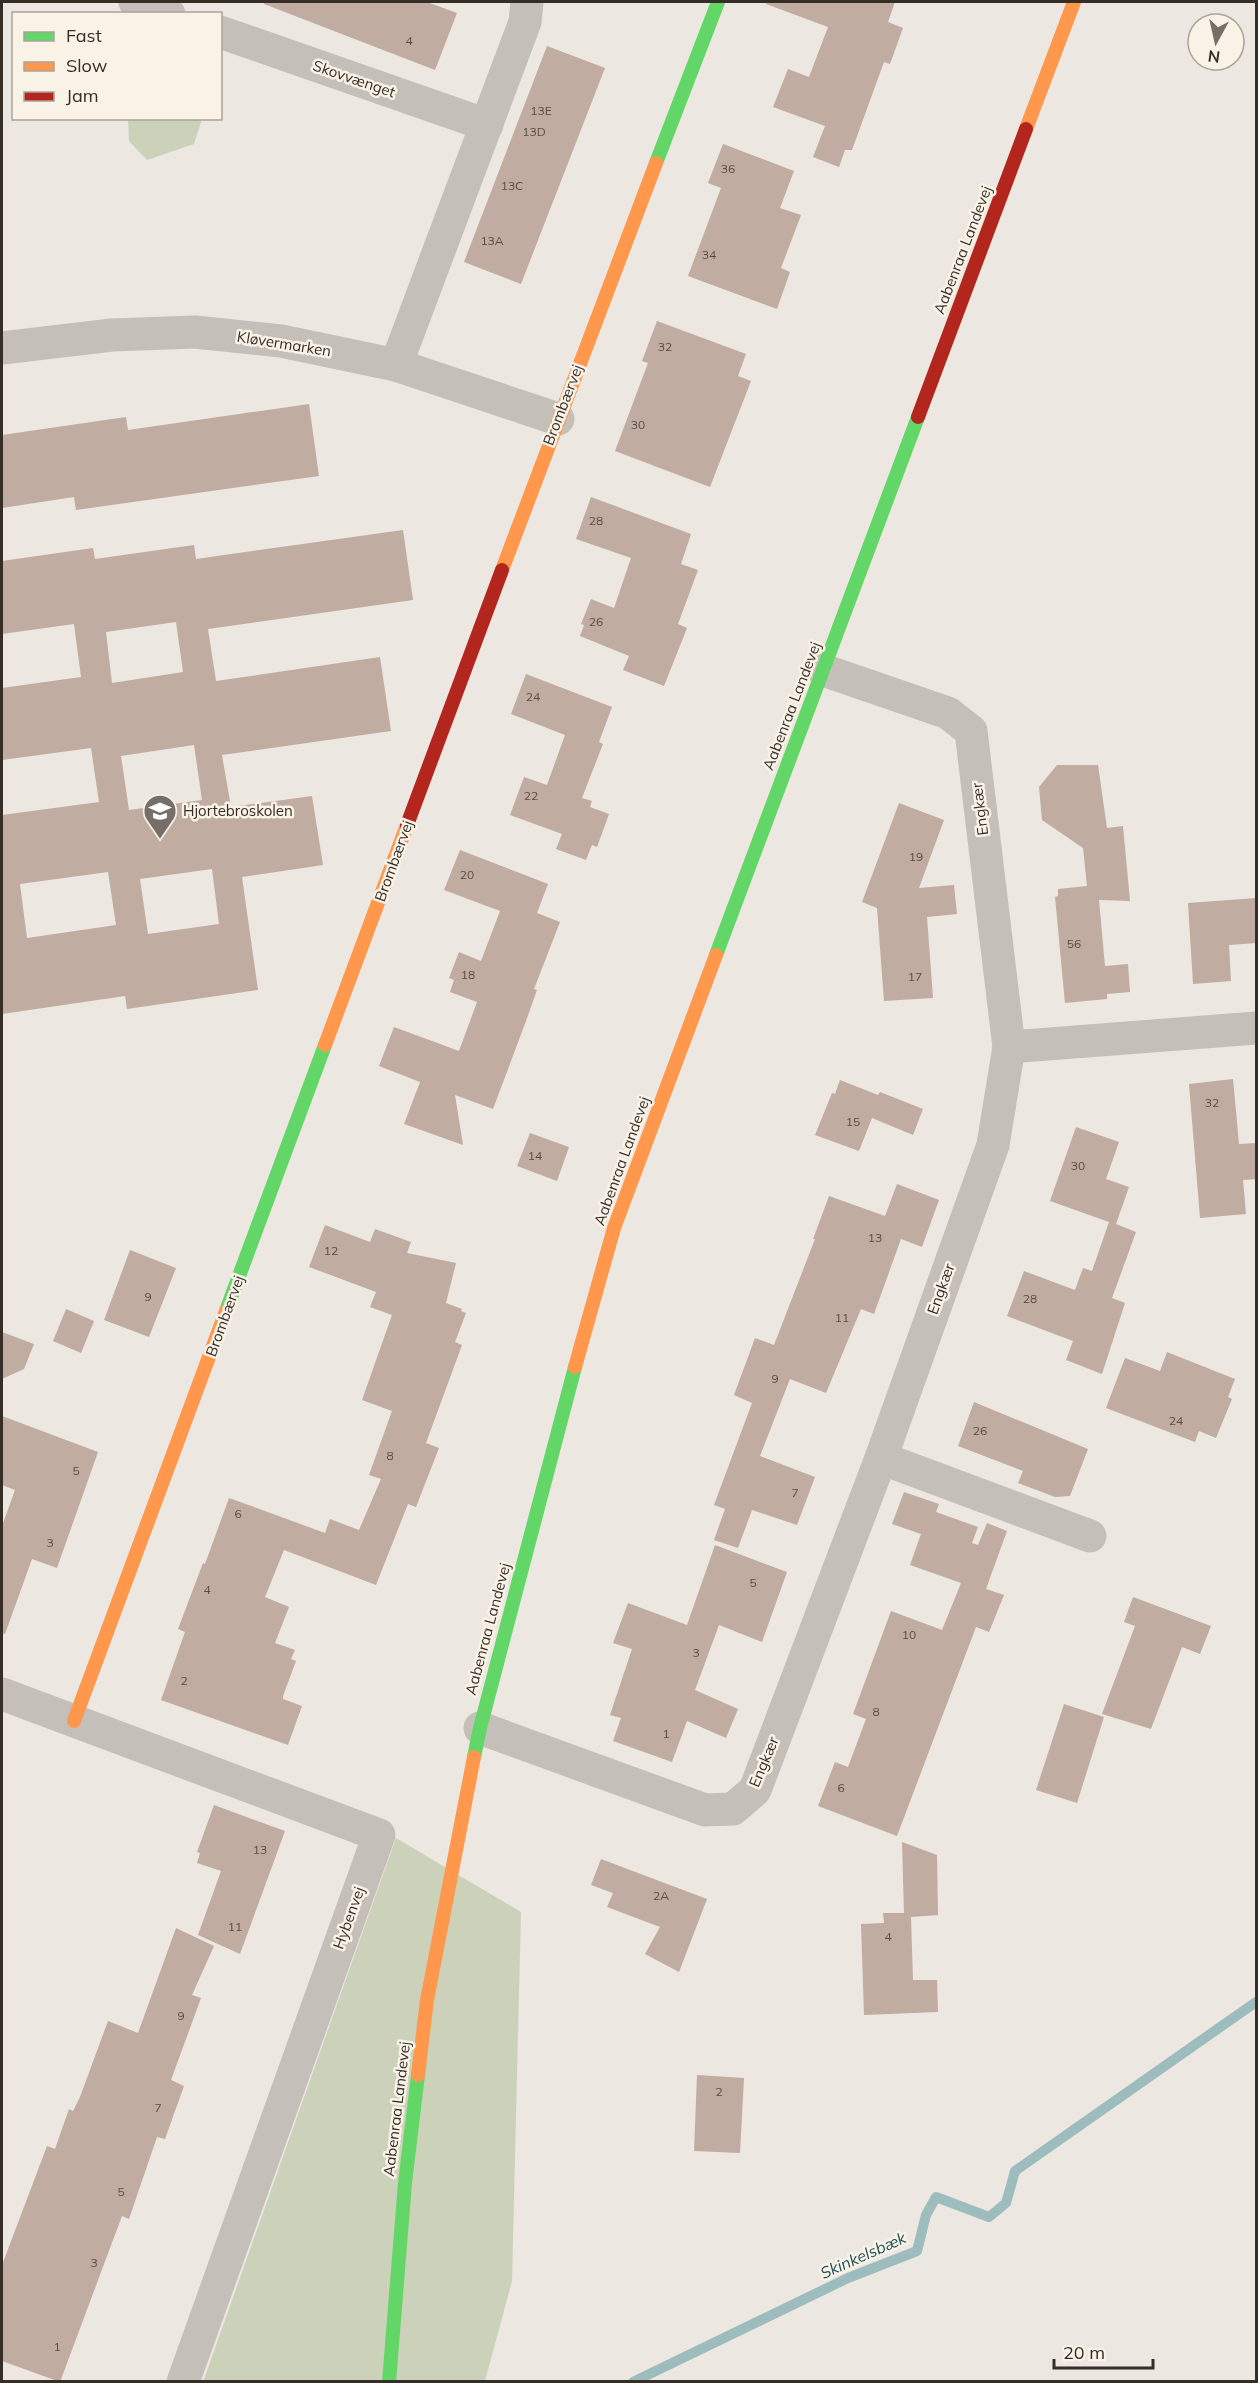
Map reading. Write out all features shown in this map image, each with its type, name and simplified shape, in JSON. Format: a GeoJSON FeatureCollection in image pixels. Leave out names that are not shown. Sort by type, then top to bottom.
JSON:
{"type":"FeatureCollection","features":[{"type":"Feature","properties":{"kind":"main road","name":"Brombærvej"},"geometry":{"type":"LineString","coordinates":[[74,1721],[558,419],[718,2]]}},
{"type":"Feature","properties":{"kind":"main road","name":"Aabenraa Landevej"},"geometry":{"type":"LineString","coordinates":[[389,2382],[405,2183],[427,2000],[480,1728],[552,1448],[614,1228],[1074,2]]}},
{"type":"Feature","properties":{"kind":"street"},"geometry":{"type":"LineString","coordinates":[[135,2],[163,12]]}},
{"type":"Feature","properties":{"kind":"street"},"geometry":{"type":"LineString","coordinates":[[396,365],[525,22],[526,2]]}},
{"type":"Feature","properties":{"kind":"street","name":"Skovvænget"},"geometry":{"type":"LineString","coordinates":[[222,33],[487,126]]}},
{"type":"Feature","properties":{"kind":"street","name":"Kløvermarken"},"geometry":{"type":"LineString","coordinates":[[2,348],[112,335],[195,333],[280,341],[396,365],[558,419]]}},
{"type":"Feature","properties":{"kind":"street","name":"Engkær"},"geometry":{"type":"LineString","coordinates":[[480,1728],[705,1810],[733,1809],[755,1790],[881,1458],[993,1145],[1009,1047],[971,731],[948,713],[823,670]]}},
{"type":"Feature","properties":{"kind":"street"},"geometry":{"type":"LineString","coordinates":[[1009,1047],[1257,1028]]}},
{"type":"Feature","properties":{"kind":"street"},"geometry":{"type":"LineString","coordinates":[[881,1458],[1090,1536]]}},
{"type":"Feature","properties":{"kind":"street","name":"Hybenvej"},"geometry":{"type":"LineString","coordinates":[[2,1694],[379,1834],[183,2382]]}},
{"type":"Feature","properties":{"kind":"green space"},"geometry":{"type":"Polygon","coordinates":[[[128,120],[202,120],[194,144],[147,160],[129,141],[128,120]]]}},
{"type":"Feature","properties":{"kind":"green space"},"geometry":{"type":"Polygon","coordinates":[[[396,1838],[521,1912],[512,2281],[485,2381],[203,2382],[396,1838]]]}},
{"type":"Feature","properties":{"kind":"building"},"geometry":{"type":"Polygon","coordinates":[[[264,2],[427,2],[457,13],[435,70],[264,4],[264,2]]]}},
{"type":"Feature","properties":{"kind":"building"},"geometry":{"type":"Polygon","coordinates":[[[767,2],[895,2],[888,22],[903,28],[890,64],[884,62],[852,150],[845,150],[839,167],[813,157],[825,126],[773,107],[788,69],[809,77],[828,27],[766,4],[767,2]]]}},
{"type":"Feature","properties":{"kind":"building"},"geometry":{"type":"Polygon","coordinates":[[[547,46],[605,68],[521,284],[464,262],[547,46]]]}},
{"type":"Feature","properties":{"kind":"building"},"geometry":{"type":"Polygon","coordinates":[[[723,144],[794,171],[780,208],[801,215],[781,268],[790,272],[777,309],[688,276],[721,188],[708,183],[723,144]]]}},
{"type":"Feature","properties":{"kind":"building"},"geometry":{"type":"Polygon","coordinates":[[[657,321],[746,354],[738,376],[751,381],[710,487],[615,451],[648,363],[642,361],[657,321]]]}},
{"type":"Feature","properties":{"kind":"building"},"geometry":{"type":"Polygon","coordinates":[[[309,404],[319,476],[76,510],[74,497],[2,508],[2,435],[126,417],[128,430],[309,404]]]}},
{"type":"Feature","properties":{"kind":"building"},"geometry":{"type":"Polygon","coordinates":[[[591,497],[691,534],[681,564],[698,570],[678,624],[687,628],[664,686],[623,670],[629,656],[580,636],[584,625],[581,624],[591,599],[614,608],[631,558],[576,539],[591,497]]]}},
{"type":"Feature","properties":{"kind":"building","name":"Hjortebroskolen"},"geometry":{"type":"Polygon","coordinates":[[[403,530],[413,600],[208,629],[216,681],[380,657],[391,731],[222,755],[231,807],[312,796],[323,865],[242,877],[258,990],[127,1009],[125,996],[2,1014],[2,815],[99,802],[91,748],[2,760],[2,688],[81,677],[74,624],[2,634],[2,561],[93,548],[95,559],[194,545],[196,559],[403,530]],[[176,622],[106,632],[112,683],[183,672],[176,622]],[[194,745],[121,756],[129,810],[202,800],[194,745]],[[212,869],[140,879],[148,934],[219,924],[212,869]],[[108,872],[20,884],[27,938],[116,925],[108,872]]]}},
{"type":"Feature","properties":{"kind":"building"},"geometry":{"type":"Polygon","coordinates":[[[526,674],[612,707],[599,742],[603,744],[582,798],[592,801],[590,807],[609,814],[597,847],[592,845],[586,860],[556,849],[562,834],[510,815],[524,777],[547,785],[565,735],[511,714],[526,674]]]}},
{"type":"Feature","properties":{"kind":"building"},"geometry":{"type":"Polygon","coordinates":[[[1057,765],[1098,765],[1107,828],[1123,826],[1130,901],[1099,900],[1105,966],[1128,964],[1130,992],[1107,994],[1107,999],[1065,1003],[1055,897],[1058,896],[1058,889],[1087,886],[1083,848],[1042,820],[1039,787],[1057,765]]]}},
{"type":"Feature","properties":{"kind":"building"},"geometry":{"type":"Polygon","coordinates":[[[899,803],[944,820],[919,888],[954,885],[957,914],[927,917],[933,998],[884,1001],[877,908],[862,902],[899,803]]]}},
{"type":"Feature","properties":{"kind":"building"},"geometry":{"type":"Polygon","coordinates":[[[460,850],[548,884],[537,913],[560,922],[534,989],[537,990],[493,1109],[455,1095],[463,1145],[404,1124],[420,1082],[379,1066],[394,1027],[459,1051],[477,1002],[450,992],[454,980],[449,978],[459,952],[481,961],[500,911],[444,890],[460,850]]]}},
{"type":"Feature","properties":{"kind":"building"},"geometry":{"type":"Polygon","coordinates":[[[1257,898],[1257,943],[1229,945],[1231,981],[1193,984],[1188,903],[1257,898]]]}},
{"type":"Feature","properties":{"kind":"building"},"geometry":{"type":"Polygon","coordinates":[[[1233,1079],[1239,1144],[1257,1143],[1257,1179],[1243,1180],[1246,1214],[1200,1218],[1189,1084],[1233,1079]]]}},
{"type":"Feature","properties":{"kind":"building"},"geometry":{"type":"Polygon","coordinates":[[[840,1080],[878,1095],[880,1092],[923,1109],[913,1135],[872,1118],[859,1151],[815,1135],[832,1093],[835,1094],[840,1080]]]}},
{"type":"Feature","properties":{"kind":"building"},"geometry":{"type":"Polygon","coordinates":[[[1076,1127],[1119,1142],[1106,1179],[1129,1187],[1116,1224],[1136,1232],[1112,1298],[1125,1303],[1102,1374],[1066,1360],[1073,1341],[1007,1316],[1024,1271],[1075,1290],[1083,1268],[1092,1271],[1109,1222],[1050,1201],[1076,1127]]]}},
{"type":"Feature","properties":{"kind":"building"},"geometry":{"type":"Polygon","coordinates":[[[530,1133],[569,1147],[557,1181],[517,1166],[530,1133]]]}},
{"type":"Feature","properties":{"kind":"building"},"geometry":{"type":"Polygon","coordinates":[[[897,1184],[939,1200],[922,1247],[901,1239],[874,1314],[861,1309],[826,1393],[790,1379],[760,1456],[815,1477],[797,1525],[752,1510],[738,1548],[714,1540],[725,1509],[714,1505],[752,1403],[734,1395],[755,1338],[774,1345],[829,1196],[885,1216],[897,1184]]]}},
{"type":"Feature","properties":{"kind":"building"},"geometry":{"type":"Polygon","coordinates":[[[325,1225],[370,1242],[375,1229],[411,1242],[407,1253],[456,1263],[446,1303],[466,1313],[455,1342],[462,1345],[426,1443],[439,1448],[416,1507],[408,1504],[376,1585],[284,1550],[265,1597],[289,1607],[275,1643],[295,1650],[291,1659],[296,1661],[283,1699],[302,1706],[288,1745],[161,1700],[185,1632],[178,1629],[229,1498],[325,1533],[330,1519],[359,1530],[381,1479],[369,1475],[392,1411],[362,1400],[392,1315],[370,1307],[376,1292],[309,1267],[325,1225]]]}},
{"type":"Feature","properties":{"kind":"building"},"geometry":{"type":"Polygon","coordinates":[[[130,1250],[176,1268],[149,1337],[104,1320],[130,1250]]]}},
{"type":"Feature","properties":{"kind":"building"},"geometry":{"type":"Polygon","coordinates":[[[66,1309],[94,1321],[81,1353],[53,1341],[66,1309]]]}},
{"type":"Feature","properties":{"kind":"building"},"geometry":{"type":"Polygon","coordinates":[[[2,1332],[34,1344],[24,1369],[2,1379],[2,1332]]]}},
{"type":"Feature","properties":{"kind":"building"},"geometry":{"type":"Polygon","coordinates":[[[1167,1352],[1235,1379],[1228,1397],[1232,1399],[1216,1438],[1199,1431],[1195,1442],[1106,1408],[1125,1358],[1160,1371],[1167,1352]]]}},
{"type":"Feature","properties":{"kind":"building"},"geometry":{"type":"Polygon","coordinates":[[[974,1402],[1088,1449],[1070,1496],[1055,1497],[1018,1483],[1023,1471],[958,1446],[974,1402]]]}},
{"type":"Feature","properties":{"kind":"building"},"geometry":{"type":"Polygon","coordinates":[[[2,1416],[98,1452],[57,1568],[32,1559],[5,1634],[2,1633],[2,1526],[15,1490],[2,1485],[2,1416]]]}},
{"type":"Feature","properties":{"kind":"building"},"geometry":{"type":"Polygon","coordinates":[[[904,1492],[939,1504],[936,1512],[978,1527],[972,1543],[978,1545],[987,1523],[1007,1531],[986,1589],[1004,1595],[989,1632],[976,1627],[897,1836],[818,1806],[835,1762],[848,1767],[866,1719],[853,1714],[891,1611],[942,1630],[961,1583],[910,1565],[921,1534],[892,1524],[904,1492]]]}},
{"type":"Feature","properties":{"kind":"building"},"geometry":{"type":"Polygon","coordinates":[[[715,1545],[787,1572],[762,1642],[719,1625],[695,1690],[738,1709],[726,1738],[687,1721],[672,1762],[613,1741],[621,1718],[610,1715],[632,1649],[613,1643],[628,1603],[687,1625],[715,1545]]]}},
{"type":"Feature","properties":{"kind":"building"},"geometry":{"type":"Polygon","coordinates":[[[1133,1597],[1211,1626],[1200,1654],[1182,1647],[1151,1729],[1102,1714],[1135,1626],[1124,1622],[1133,1597]]]}},
{"type":"Feature","properties":{"kind":"building"},"geometry":{"type":"Polygon","coordinates":[[[1064,1704],[1104,1717],[1077,1803],[1036,1790],[1064,1704]]]}},
{"type":"Feature","properties":{"kind":"building"},"geometry":{"type":"Polygon","coordinates":[[[214,1805],[285,1831],[240,1954],[198,1935],[221,1871],[197,1863],[200,1853],[197,1852],[214,1805]]]}},
{"type":"Feature","properties":{"kind":"building"},"geometry":{"type":"Polygon","coordinates":[[[902,1842],[937,1855],[938,1915],[911,1917],[913,1980],[937,1980],[938,2012],[864,2015],[861,1924],[884,1923],[883,1913],[904,1913],[902,1842]]]}},
{"type":"Feature","properties":{"kind":"building"},"geometry":{"type":"Polygon","coordinates":[[[601,1859],[707,1899],[679,1972],[645,1954],[660,1927],[607,1907],[613,1893],[591,1885],[601,1859]]]}},
{"type":"Feature","properties":{"kind":"building"},"geometry":{"type":"Polygon","coordinates":[[[176,1928],[214,1946],[192,1995],[201,1998],[171,2080],[184,2086],[165,2139],[157,2137],[129,2219],[122,2216],[60,2382],[2,2361],[2,2265],[47,2146],[55,2149],[69,2109],[73,2111],[80,2097],[108,2021],[138,2033],[176,1928]]]}},
{"type":"Feature","properties":{"kind":"building"},"geometry":{"type":"Polygon","coordinates":[[[697,2075],[744,2078],[740,2153],[694,2151],[697,2075]]]}},
{"type":"Feature","properties":{"kind":"waterway","name":"Skinkelsbæk"},"geometry":{"type":"LineString","coordinates":[[633,2382],[848,2278],[917,2251],[926,2215],[936,2197],[989,2217],[1006,2203],[1015,2171],[1256,2002]]}},
{"type":"Feature","properties":{"kind":"traffic: fast"},"geometry":{"type":"LineString","coordinates":[[656,163],[718,2]]}},
{"type":"Feature","properties":{"kind":"traffic: fast"},"geometry":{"type":"LineString","coordinates":[[716,955],[918,417]]}},
{"type":"Feature","properties":{"kind":"traffic: fast"},"geometry":{"type":"LineString","coordinates":[[226,1311],[325,1045]]}},
{"type":"Feature","properties":{"kind":"traffic: fast"},"geometry":{"type":"LineString","coordinates":[[474,1757],[575,1367]]}},
{"type":"Feature","properties":{"kind":"traffic: fast"},"geometry":{"type":"LineString","coordinates":[[389,2382],[405,2183],[418,2075]]}},
{"type":"Feature","properties":{"kind":"traffic: slow"},"geometry":{"type":"LineString","coordinates":[[1026,129],[1074,2]]}},
{"type":"Feature","properties":{"kind":"traffic: slow"},"geometry":{"type":"LineString","coordinates":[[502,570],[656,163]]}},
{"type":"Feature","properties":{"kind":"traffic: slow"},"geometry":{"type":"LineString","coordinates":[[325,1045],[407,825]]}},
{"type":"Feature","properties":{"kind":"traffic: slow"},"geometry":{"type":"LineString","coordinates":[[575,1367],[614,1228],[716,955]]}},
{"type":"Feature","properties":{"kind":"traffic: slow"},"geometry":{"type":"LineString","coordinates":[[74,1721],[226,1311]]}},
{"type":"Feature","properties":{"kind":"traffic: slow"},"geometry":{"type":"LineString","coordinates":[[418,2075],[427,2000],[474,1757]]}},
{"type":"Feature","properties":{"kind":"traffic: jam"},"geometry":{"type":"LineString","coordinates":[[918,417],[1026,129]]}},
{"type":"Feature","properties":{"kind":"traffic: jam"},"geometry":{"type":"LineString","coordinates":[[407,825],[502,570]]}},
{"type":"Feature","properties":{"kind":"place","name":"Hjortebroskolen"},"geometry":{"type":"Point","coordinates":[160,840]}}]}
